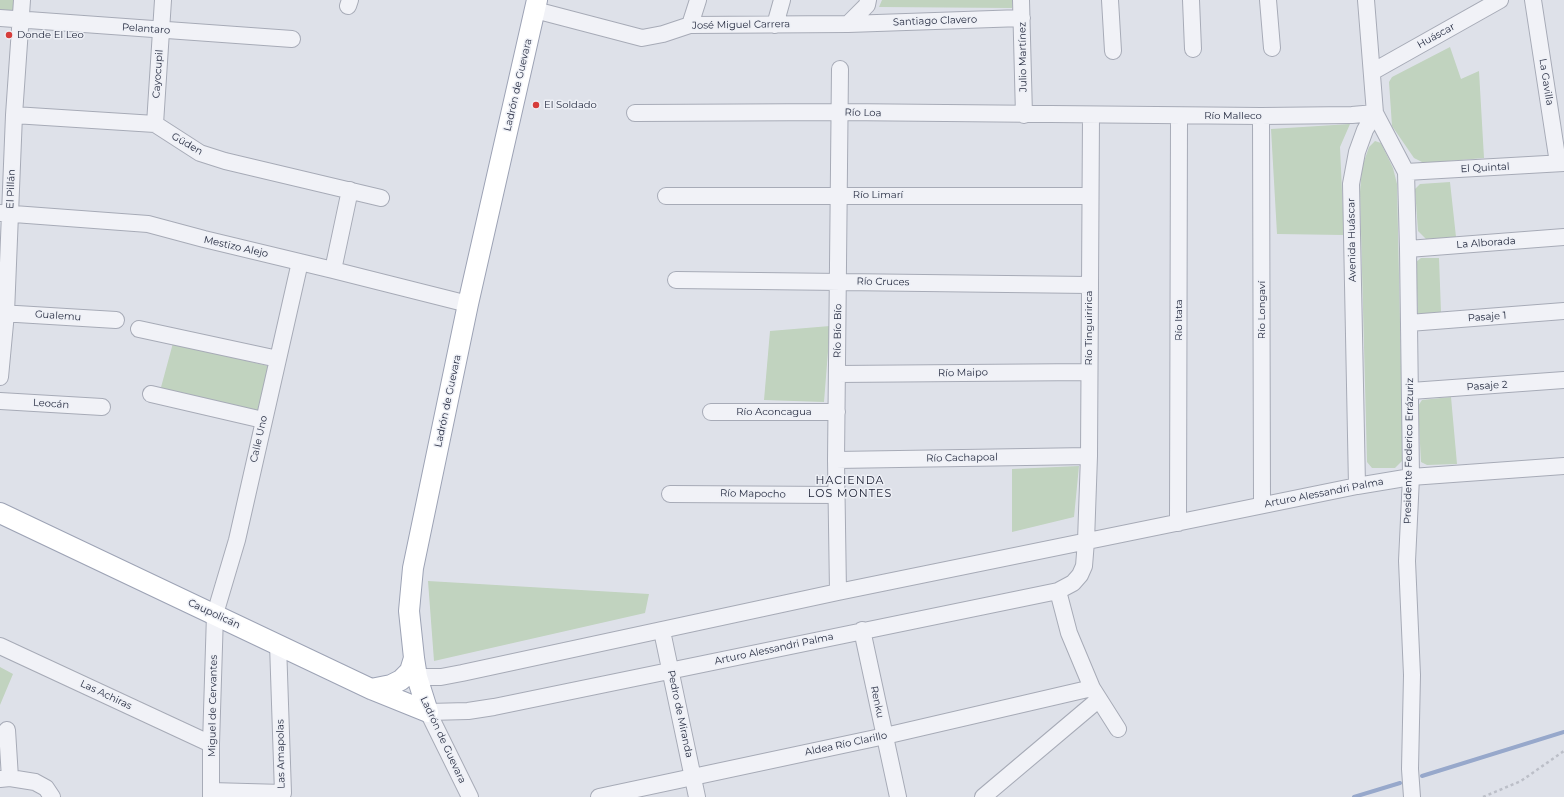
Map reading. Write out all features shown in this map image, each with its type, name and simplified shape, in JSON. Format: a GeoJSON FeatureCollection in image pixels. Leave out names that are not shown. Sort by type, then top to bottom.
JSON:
{"type":"FeatureCollection","features":[{"type":"Feature","properties":{"kind":"main road","name":"Ladrón de Guevara"},"geometry":{"type":"LineString","coordinates":[[428,712],[417,677],[414,658],[410,611],[413,568],[468,304],[536,5]]}},
{"type":"Feature","properties":{"kind":"main road","name":"Caupolicán"},"geometry":{"type":"LineString","coordinates":[[0,513],[371,689],[428,712]]}},
{"type":"Feature","properties":{"kind":"main road"},"geometry":{"type":"LineString","coordinates":[[371,689],[391,685],[401,680],[410,671],[414,658]]}},
{"type":"Feature","properties":{"kind":"street","name":"El Pillán"},"geometry":{"type":"LineString","coordinates":[[0,377],[5,213],[22,0]]}},
{"type":"Feature","properties":{"kind":"street","name":"Cayocupil"},"geometry":{"type":"LineString","coordinates":[[155,124],[163,0]]}},
{"type":"Feature","properties":{"kind":"street"},"geometry":{"type":"LineString","coordinates":[[690,25],[698,0]]}},
{"type":"Feature","properties":{"kind":"street"},"geometry":{"type":"LineString","coordinates":[[774,25],[782,0]]}},
{"type":"Feature","properties":{"kind":"street"},"geometry":{"type":"LineString","coordinates":[[848,24],[867,5],[868,0]]}},
{"type":"Feature","properties":{"kind":"street","name":"Julio Martínez"},"geometry":{"type":"LineString","coordinates":[[1021,0],[1024,115]]}},
{"type":"Feature","properties":{"kind":"street"},"geometry":{"type":"LineString","coordinates":[[1110,0],[1113,51]]}},
{"type":"Feature","properties":{"kind":"street"},"geometry":{"type":"LineString","coordinates":[[1190,0],[1193,49]]}},
{"type":"Feature","properties":{"kind":"street"},"geometry":{"type":"LineString","coordinates":[[1268,0],[1272,48]]}},
{"type":"Feature","properties":{"kind":"street"},"geometry":{"type":"LineString","coordinates":[[1366,0],[1375,113]]}},
{"type":"Feature","properties":{"kind":"street","name":"Huáscar"},"geometry":{"type":"LineString","coordinates":[[1372,72],[1500,0]]}},
{"type":"Feature","properties":{"kind":"street","name":"La Gavilla"},"geometry":{"type":"LineString","coordinates":[[1533,0],[1561,163]]}},
{"type":"Feature","properties":{"kind":"street","name":"José Miguel Carrera"},"geometry":{"type":"LineString","coordinates":[[536,5],[642,38],[663,34],[690,25],[848,24]]}},
{"type":"Feature","properties":{"kind":"street","name":"Pelantaro"},"geometry":{"type":"LineString","coordinates":[[0,18],[292,39]]}},
{"type":"Feature","properties":{"kind":"street","name":"Santiago Clavero"},"geometry":{"type":"LineString","coordinates":[[848,24],[1022,18]]}},
{"type":"Feature","properties":{"kind":"street","name":"Río Bío Bío"},"geometry":{"type":"LineString","coordinates":[[838,592],[836,460],[840,69]]}},
{"type":"Feature","properties":{"kind":"street","name":"Río Loa"},"geometry":{"type":"LineString","coordinates":[[635,113],[840,112],[1091,115]]}},
{"type":"Feature","properties":{"kind":"street","name":"Río Malleco"},"geometry":{"type":"LineString","coordinates":[[1091,115],[1261,116],[1352,115],[1375,113]]}},
{"type":"Feature","properties":{"kind":"street","name":"Presidente Federico Errázuriz"},"geometry":{"type":"LineString","coordinates":[[1375,113],[1406,172],[1411,391],[1411,477],[1406,561],[1412,675],[1410,770],[1412,797]]}},
{"type":"Feature","properties":{"kind":"street","name":"Avenida Huáscar"},"geometry":{"type":"LineString","coordinates":[[1357,486],[1351,184],[1357,152],[1365,130],[1375,113]]}},
{"type":"Feature","properties":{"kind":"street","name":"Güden"},"geometry":{"type":"LineString","coordinates":[[14,115],[155,124],[200,153],[225,161],[381,198]]}},
{"type":"Feature","properties":{"kind":"street","name":"Río Tinguiririca"},"geometry":{"type":"LineString","coordinates":[[1086,542],[1091,115]]}},
{"type":"Feature","properties":{"kind":"street","name":"Río Itata"},"geometry":{"type":"LineString","coordinates":[[1178,524],[1180,116]]}},
{"type":"Feature","properties":{"kind":"street","name":"Río Longaví"},"geometry":{"type":"LineString","coordinates":[[1261,116],[1262,504]]}},
{"type":"Feature","properties":{"kind":"street","name":"El Quintal"},"geometry":{"type":"LineString","coordinates":[[1406,172],[1561,163]]}},
{"type":"Feature","properties":{"kind":"street"},"geometry":{"type":"LineString","coordinates":[[333,270],[350,190]]}},
{"type":"Feature","properties":{"kind":"street","name":"Río Limarí"},"geometry":{"type":"LineString","coordinates":[[666,196],[1089,196]]}},
{"type":"Feature","properties":{"kind":"street","name":"Mestizo Alejo"},"geometry":{"type":"LineString","coordinates":[[5,213],[148,224],[468,304]]}},
{"type":"Feature","properties":{"kind":"street","name":"La Alborada"},"geometry":{"type":"LineString","coordinates":[[1408,249],[1564,237]]}},
{"type":"Feature","properties":{"kind":"street","name":"Calle Uno"},"geometry":{"type":"LineString","coordinates":[[215,614],[236,540],[300,262]]}},
{"type":"Feature","properties":{"kind":"street","name":"Río Cruces"},"geometry":{"type":"LineString","coordinates":[[676,280],[1089,285]]}},
{"type":"Feature","properties":{"kind":"street","name":"Pasaje 1"},"geometry":{"type":"LineString","coordinates":[[1410,323],[1564,311]]}},
{"type":"Feature","properties":{"kind":"street","name":"Gualemu"},"geometry":{"type":"LineString","coordinates":[[3,313],[116,320]]}},
{"type":"Feature","properties":{"kind":"street"},"geometry":{"type":"LineString","coordinates":[[139,329],[278,359]]}},
{"type":"Feature","properties":{"kind":"street","name":"Río Maipo"},"geometry":{"type":"LineString","coordinates":[[837,374],[1089,372]]}},
{"type":"Feature","properties":{"kind":"street","name":"Pasaje 2"},"geometry":{"type":"LineString","coordinates":[[1411,391],[1564,380]]}},
{"type":"Feature","properties":{"kind":"street"},"geometry":{"type":"LineString","coordinates":[[151,394],[263,420]]}},
{"type":"Feature","properties":{"kind":"street","name":"Leocán"},"geometry":{"type":"LineString","coordinates":[[0,401],[102,407]]}},
{"type":"Feature","properties":{"kind":"street","name":"Río Aconcagua"},"geometry":{"type":"LineString","coordinates":[[711,412],[837,412]]}},
{"type":"Feature","properties":{"kind":"street","name":"Río Cachapoal"},"geometry":{"type":"LineString","coordinates":[[836,460],[1088,456]]}},
{"type":"Feature","properties":{"kind":"street","name":"Arturo Alessandri Palma"},"geometry":{"type":"LineString","coordinates":[[417,677],[441,677],[462,673],[838,592],[1178,524],[1262,504],[1357,486],[1411,477],[1564,466]]}},
{"type":"Feature","properties":{"kind":"street","name":"Río Mapocho"},"geometry":{"type":"LineString","coordinates":[[670,494],[836,495]]}},
{"type":"Feature","properties":{"kind":"street","name":"Arturo Alessandri Palma"},"geometry":{"type":"LineString","coordinates":[[428,712],[468,711],[494,707],[862,630],[1058,591],[1073,583],[1080,575],[1084,566],[1086,542]]}},
{"type":"Feature","properties":{"kind":"street"},"geometry":{"type":"LineString","coordinates":[[1058,591],[1069,633],[1095,694],[1118,729]]}},
{"type":"Feature","properties":{"kind":"street","name":"Miguel de Cervantes"},"geometry":{"type":"LineString","coordinates":[[211,794],[215,614]]}},
{"type":"Feature","properties":{"kind":"street","name":"Renku"},"geometry":{"type":"LineString","coordinates":[[862,630],[898,797]]}},
{"type":"Feature","properties":{"kind":"street","name":"Pedro de Miranda"},"geometry":{"type":"LineString","coordinates":[[662,631],[697,797]]}},
{"type":"Feature","properties":{"kind":"street","name":"Las Amapolas"},"geometry":{"type":"LineString","coordinates":[[211,794],[283,793],[278,644]]}},
{"type":"Feature","properties":{"kind":"street","name":"Las Achiras"},"geometry":{"type":"LineString","coordinates":[[0,646],[211,744]]}},
{"type":"Feature","properties":{"kind":"street"},"geometry":{"type":"LineString","coordinates":[[983,797],[1095,694]]}},
{"type":"Feature","properties":{"kind":"street","name":"Aldea Río Clarillo"},"geometry":{"type":"LineString","coordinates":[[598,797],[885,736],[1095,694]]}},
{"type":"Feature","properties":{"kind":"street","name":"Ladrón de Guevara"},"geometry":{"type":"LineString","coordinates":[[428,712],[470,797]]}},
{"type":"Feature","properties":{"kind":"street"},"geometry":{"type":"LineString","coordinates":[[6,730],[5,778],[41,784],[46,788],[52,797]]}},
{"type":"Feature","properties":{"kind":"path"},"geometry":{"type":"LineString","coordinates":[[1483,797],[1521,781],[1564,751]]}},
{"type":"Feature","properties":{"kind":"green space"},"geometry":{"type":"Polygon","coordinates":[[[0,0],[14,0],[14,12],[0,11],[0,0]]]}},
{"type":"Feature","properties":{"kind":"green space"},"geometry":{"type":"Polygon","coordinates":[[[882,0],[1012,0],[1012,8],[879,7],[882,0]]]}},
{"type":"Feature","properties":{"kind":"green space"},"geometry":{"type":"Polygon","coordinates":[[[1450,47],[1461,79],[1479,71],[1484,158],[1424,163],[1414,158],[1392,126],[1389,82],[1392,77],[1450,47]]]}},
{"type":"Feature","properties":{"kind":"green space"},"geometry":{"type":"Polygon","coordinates":[[[1350,124],[1340,147],[1344,235],[1277,234],[1271,129],[1350,124]]]}},
{"type":"Feature","properties":{"kind":"green space"},"geometry":{"type":"Polygon","coordinates":[[[1375,141],[1381,143],[1393,168],[1397,184],[1403,460],[1395,468],[1372,468],[1367,462],[1360,192],[1362,167],[1369,147],[1375,141]]]}},
{"type":"Feature","properties":{"kind":"green space"},"geometry":{"type":"Polygon","coordinates":[[[1450,182],[1456,237],[1426,239],[1418,231],[1415,189],[1420,184],[1450,182]]]}},
{"type":"Feature","properties":{"kind":"green space"},"geometry":{"type":"Polygon","coordinates":[[[1421,258],[1439,258],[1441,312],[1418,314],[1416,262],[1421,258]]]}},
{"type":"Feature","properties":{"kind":"green space"},"geometry":{"type":"Polygon","coordinates":[[[830,326],[824,402],[764,400],[770,331],[830,326]]]}},
{"type":"Feature","properties":{"kind":"green space"},"geometry":{"type":"Polygon","coordinates":[[[173,343],[272,367],[260,415],[160,391],[173,343]]]}},
{"type":"Feature","properties":{"kind":"green space"},"geometry":{"type":"Polygon","coordinates":[[[1451,397],[1457,464],[1427,465],[1421,462],[1418,406],[1422,400],[1451,397]]]}},
{"type":"Feature","properties":{"kind":"green space"},"geometry":{"type":"Polygon","coordinates":[[[1079,466],[1074,517],[1012,532],[1012,469],[1079,466]]]}},
{"type":"Feature","properties":{"kind":"green space"},"geometry":{"type":"Polygon","coordinates":[[[428,581],[649,594],[645,613],[434,661],[428,581]]]}},
{"type":"Feature","properties":{"kind":"green space"},"geometry":{"type":"Polygon","coordinates":[[[0,667],[13,674],[0,705],[0,667]]]}},
{"type":"Feature","properties":{"kind":"waterway"},"geometry":{"type":"LineString","coordinates":[[1422,776],[1564,732]]}},
{"type":"Feature","properties":{"kind":"waterway"},"geometry":{"type":"LineString","coordinates":[[1354,797],[1400,783]]}},
{"type":"Feature","properties":{"kind":"place","name":"Donde El Leo"},"geometry":{"type":"Point","coordinates":[9,35]}},
{"type":"Feature","properties":{"kind":"place","name":"El Soldado"},"geometry":{"type":"Point","coordinates":[536,105]}},
{"type":"Feature","properties":{"kind":"district","name":"HACIENDA LOS MONTES"},"geometry":{"type":"Point","coordinates":[850,487]}}]}
